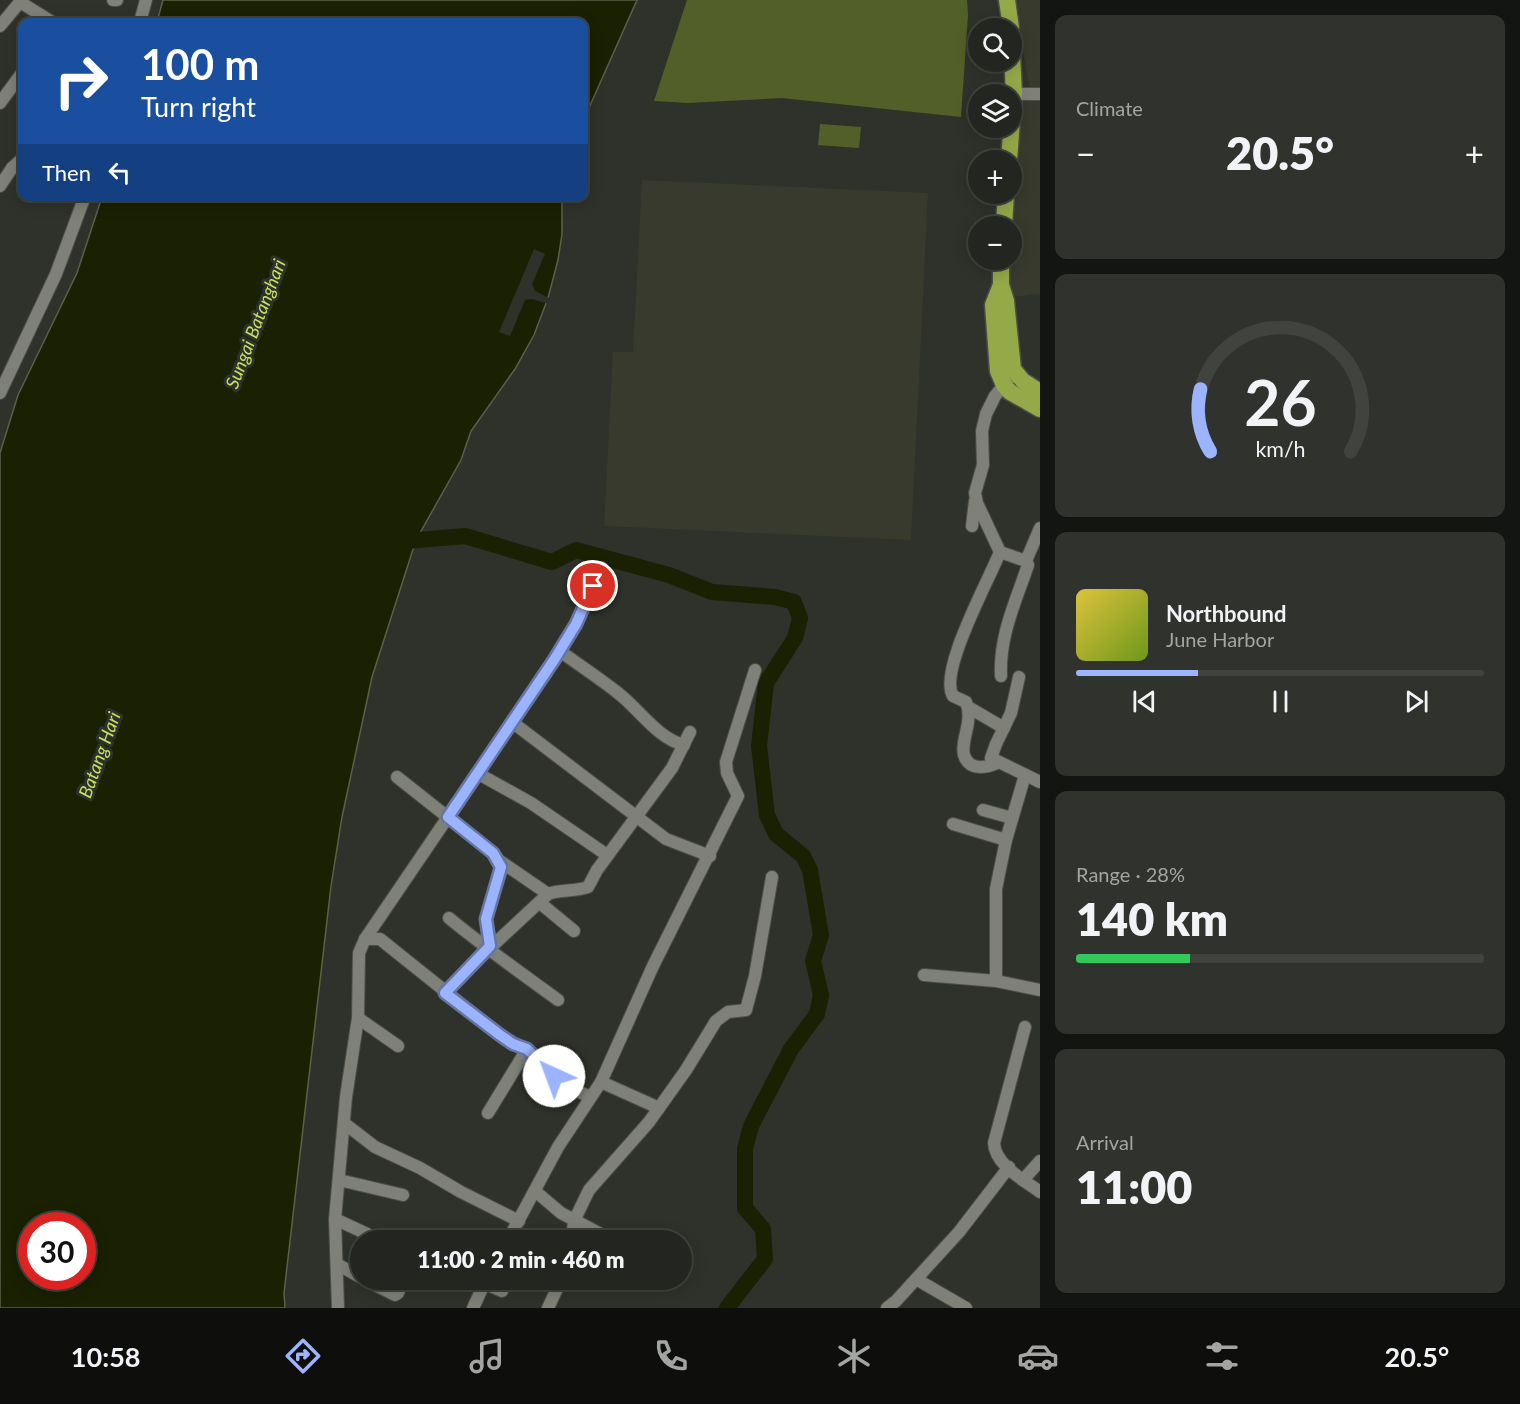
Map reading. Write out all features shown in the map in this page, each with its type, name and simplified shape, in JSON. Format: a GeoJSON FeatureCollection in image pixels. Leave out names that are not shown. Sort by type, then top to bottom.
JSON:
{"type":"FeatureCollection","features":[{"type":"Feature","properties":{"kind":"highway"},"geometry":{"type":"LineString","coordinates":[[1007,0],[1010,18]]}},
{"type":"Feature","properties":{"kind":"highway"},"geometry":{"type":"LineString","coordinates":[[1001,270],[1001,285],[1006,302],[1010,392],[1040,409]]}},
{"type":"Feature","properties":{"kind":"highway"},"geometry":{"type":"LineString","coordinates":[[1009,379],[1040,392]]}},
{"type":"Feature","properties":{"kind":"street"},"geometry":{"type":"LineString","coordinates":[[141,18],[146,0]]}},
{"type":"Feature","properties":{"kind":"street"},"geometry":{"type":"LineString","coordinates":[[0,26],[19,1],[46,18]]}},
{"type":"Feature","properties":{"kind":"street"},"geometry":{"type":"LineString","coordinates":[[0,103],[18,78]]}},
{"type":"Feature","properties":{"kind":"street"},"geometry":{"type":"LineString","coordinates":[[1022,94],[1040,94]]}},
{"type":"Feature","properties":{"kind":"street"},"geometry":{"type":"LineString","coordinates":[[0,186],[18,163]]}},
{"type":"Feature","properties":{"kind":"street"},"geometry":{"type":"LineString","coordinates":[[0,393],[56,274],[83,201]]}},
{"type":"Feature","properties":{"kind":"street"},"geometry":{"type":"LineString","coordinates":[[0,360],[12,368]]}},
{"type":"Feature","properties":{"kind":"street"},"geometry":{"type":"LineString","coordinates":[[972,526],[975,499],[983,465],[983,423],[995,396],[1009,379]]}},
{"type":"Feature","properties":{"kind":"street"},"geometry":{"type":"LineString","coordinates":[[975,499],[1000,552],[1026,561]]}},
{"type":"Feature","properties":{"kind":"street"},"geometry":{"type":"LineString","coordinates":[[1001,676],[1001,645],[1028,565],[1026,561],[1040,528]]}},
{"type":"Feature","properties":{"kind":"street"},"geometry":{"type":"LineString","coordinates":[[997,763],[982,768],[975,766],[966,758],[964,750],[970,713],[966,702],[951,693],[952,666],[1000,552]]}},
{"type":"Feature","properties":{"kind":"street"},"geometry":{"type":"LineString","coordinates":[[338,1308],[335,1219],[344,1123],[358,1018],[359,953],[365,939],[560,651],[576,624],[602,568]]}},
{"type":"Feature","properties":{"kind":"street"},"geometry":{"type":"LineString","coordinates":[[560,651],[621,694],[665,736],[684,746]]}},
{"type":"Feature","properties":{"kind":"street"},"geometry":{"type":"LineString","coordinates":[[514,1230],[558,1147],[601,1082],[653,966],[738,796],[727,773],[726,762],[755,670]]}},
{"type":"Feature","properties":{"kind":"street"},"geometry":{"type":"LineString","coordinates":[[1019,677],[1011,713],[991,757],[997,763],[1040,782]]}},
{"type":"Feature","properties":{"kind":"street"},"geometry":{"type":"LineString","coordinates":[[968,707],[1004,728]]}},
{"type":"Feature","properties":{"kind":"street"},"geometry":{"type":"LineString","coordinates":[[512,722],[666,839],[710,856]]}},
{"type":"Feature","properties":{"kind":"street"},"geometry":{"type":"LineString","coordinates":[[445,993],[489,948],[544,898],[556,891],[588,887],[607,855],[672,768],[690,732]]}},
{"type":"Feature","properties":{"kind":"street"},"geometry":{"type":"LineString","coordinates":[[477,773],[531,803],[607,855]]}},
{"type":"Feature","properties":{"kind":"street"},"geometry":{"type":"LineString","coordinates":[[996,981],[996,889],[1006,840],[1024,775]]}},
{"type":"Feature","properties":{"kind":"street"},"geometry":{"type":"LineString","coordinates":[[397,777],[544,898],[574,932]]}},
{"type":"Feature","properties":{"kind":"street"},"geometry":{"type":"LineString","coordinates":[[983,810],[1012,818]]}},
{"type":"Feature","properties":{"kind":"street"},"geometry":{"type":"LineString","coordinates":[[953,824],[1006,840]]}},
{"type":"Feature","properties":{"kind":"street"},"geometry":{"type":"LineString","coordinates":[[489,948],[486,919],[501,871],[496,857]]}},
{"type":"Feature","properties":{"kind":"street"},"geometry":{"type":"LineString","coordinates":[[573,1230],[574,1221],[589,1190],[632,1144],[659,1108],[716,1021],[728,1012],[746,1010],[755,976],[772,877]]}},
{"type":"Feature","properties":{"kind":"street"},"geometry":{"type":"LineString","coordinates":[[449,918],[558,1000]]}},
{"type":"Feature","properties":{"kind":"street"},"geometry":{"type":"LineString","coordinates":[[365,939],[380,939],[500,1035],[513,1044],[527,1049],[560,1083],[590,1097]]}},
{"type":"Feature","properties":{"kind":"street"},"geometry":{"type":"LineString","coordinates":[[924,975],[996,981],[1040,990]]}},
{"type":"Feature","properties":{"kind":"street"},"geometry":{"type":"LineString","coordinates":[[358,1018],[398,1046]]}},
{"type":"Feature","properties":{"kind":"street"},"geometry":{"type":"LineString","coordinates":[[1025,1027],[994,1143],[996,1154],[1023,1180],[1040,1192]]}},
{"type":"Feature","properties":{"kind":"street"},"geometry":{"type":"LineString","coordinates":[[488,1113],[527,1049]]}},
{"type":"Feature","properties":{"kind":"street"},"geometry":{"type":"LineString","coordinates":[[601,1082],[659,1108]]}},
{"type":"Feature","properties":{"kind":"street"},"geometry":{"type":"LineString","coordinates":[[344,1123],[375,1147],[420,1168],[461,1192],[519,1221]]}},
{"type":"Feature","properties":{"kind":"street"},"geometry":{"type":"LineString","coordinates":[[1023,1180],[1040,1161]]}},
{"type":"Feature","properties":{"kind":"street"},"geometry":{"type":"LineString","coordinates":[[887,1308],[959,1232],[1009,1167]]}},
{"type":"Feature","properties":{"kind":"street"},"geometry":{"type":"LineString","coordinates":[[339,1180],[403,1195]]}},
{"type":"Feature","properties":{"kind":"street"},"geometry":{"type":"LineString","coordinates":[[535,1191],[561,1213],[592,1230]]}},
{"type":"Feature","properties":{"kind":"street"},"geometry":{"type":"LineString","coordinates":[[335,1219],[359,1230]]}},
{"type":"Feature","properties":{"kind":"street"},"geometry":{"type":"LineString","coordinates":[[337,1264],[350,1271]]}},
{"type":"Feature","properties":{"kind":"street"},"geometry":{"type":"LineString","coordinates":[[916,1279],[966,1308]]}},
{"type":"Feature","properties":{"kind":"street"},"geometry":{"type":"LineString","coordinates":[[385,1290],[395,1295]]}},
{"type":"Feature","properties":{"kind":"street"},"geometry":{"type":"LineString","coordinates":[[389,1308],[399,1290]]}},
{"type":"Feature","properties":{"kind":"street"},"geometry":{"type":"LineString","coordinates":[[473,1308],[479,1290]]}},
{"type":"Feature","properties":{"kind":"street"},"geometry":{"type":"LineString","coordinates":[[548,1308],[556,1290]]}},
{"type":"Feature","properties":{"kind":"shaded area"},"geometry":{"type":"Polygon","coordinates":[[[1014,0],[1040,0],[1040,89],[1030,89],[1022,44],[1022,18],[1017,18],[1014,0]]]}},
{"type":"Feature","properties":{"kind":"shaded area"},"geometry":{"type":"Polygon","coordinates":[[[1022,95],[1040,96],[1040,294],[1011,297],[1006,281],[1007,270],[1022,270],[1022,216],[1010,216],[1010,204],[1022,204],[1022,150],[1014,150],[1015,138],[1022,138],[1022,95]]]}},
{"type":"Feature","properties":{"kind":"shaded area"},"geometry":{"type":"Polygon","coordinates":[[[642,180],[928,193],[911,540],[604,526],[613,352],[633,352],[642,180]]]}},
{"type":"Feature","properties":{"kind":"green space"},"geometry":{"type":"Polygon","coordinates":[[[687,0],[967,0],[961,117],[782,98],[688,103],[654,101],[687,0]]]}},
{"type":"Feature","properties":{"kind":"green space"},"geometry":{"type":"Polygon","coordinates":[[[820,124],[861,127],[859,148],[818,145],[820,124]]]}},
{"type":"Feature","properties":{"kind":"water"},"geometry":{"type":"Polygon","coordinates":[[[163,0],[637,0],[588,110],[588,18],[158,18],[163,0]]]}},
{"type":"Feature","properties":{"kind":"water"},"geometry":{"type":"Polygon","coordinates":[[[101,201],[562,201],[562,234],[558,260],[548,298],[534,335],[515,369],[471,431],[461,460],[416,540],[372,677],[342,817],[331,886],[284,1293],[285,1308],[0,1308],[0,453],[18,395],[77,273],[101,201]]]}},
{"type":"Feature","properties":{"kind":"pier"},"geometry":{"type":"Polygon","coordinates":[[[534,249],[545,254],[532,284],[535,291],[551,299],[549,304],[532,299],[525,300],[510,336],[499,332],[534,249]]]}},
{"type":"Feature","properties":{"kind":"waterway"},"geometry":{"type":"LineString","coordinates":[[394,542],[465,536],[552,562],[576,550],[669,575],[712,592],[775,597],[794,602],[800,618],[795,638],[766,683],[759,746],[767,815],[776,834],[803,856],[810,870],[821,935],[813,961],[821,995],[817,1014],[791,1049],[751,1126],[745,1149],[745,1208],[763,1229],[765,1259],[727,1308]]}},
{"type":"Feature","properties":{"kind":"route"},"geometry":{"type":"LineString","coordinates":[[554,1076],[527,1049],[513,1044],[445,993],[490,946],[486,919],[501,867],[493,853],[448,817],[554,660],[576,624],[593,586]]}},
{"type":"Feature","properties":{"kind":"water label","name":"Sungai Batanghari"},"geometry":{"type":"Point","coordinates":[256,324]}},
{"type":"Feature","properties":{"kind":"water label","name":"Batang Hari"},"geometry":{"type":"Point","coordinates":[100,755]}}]}
